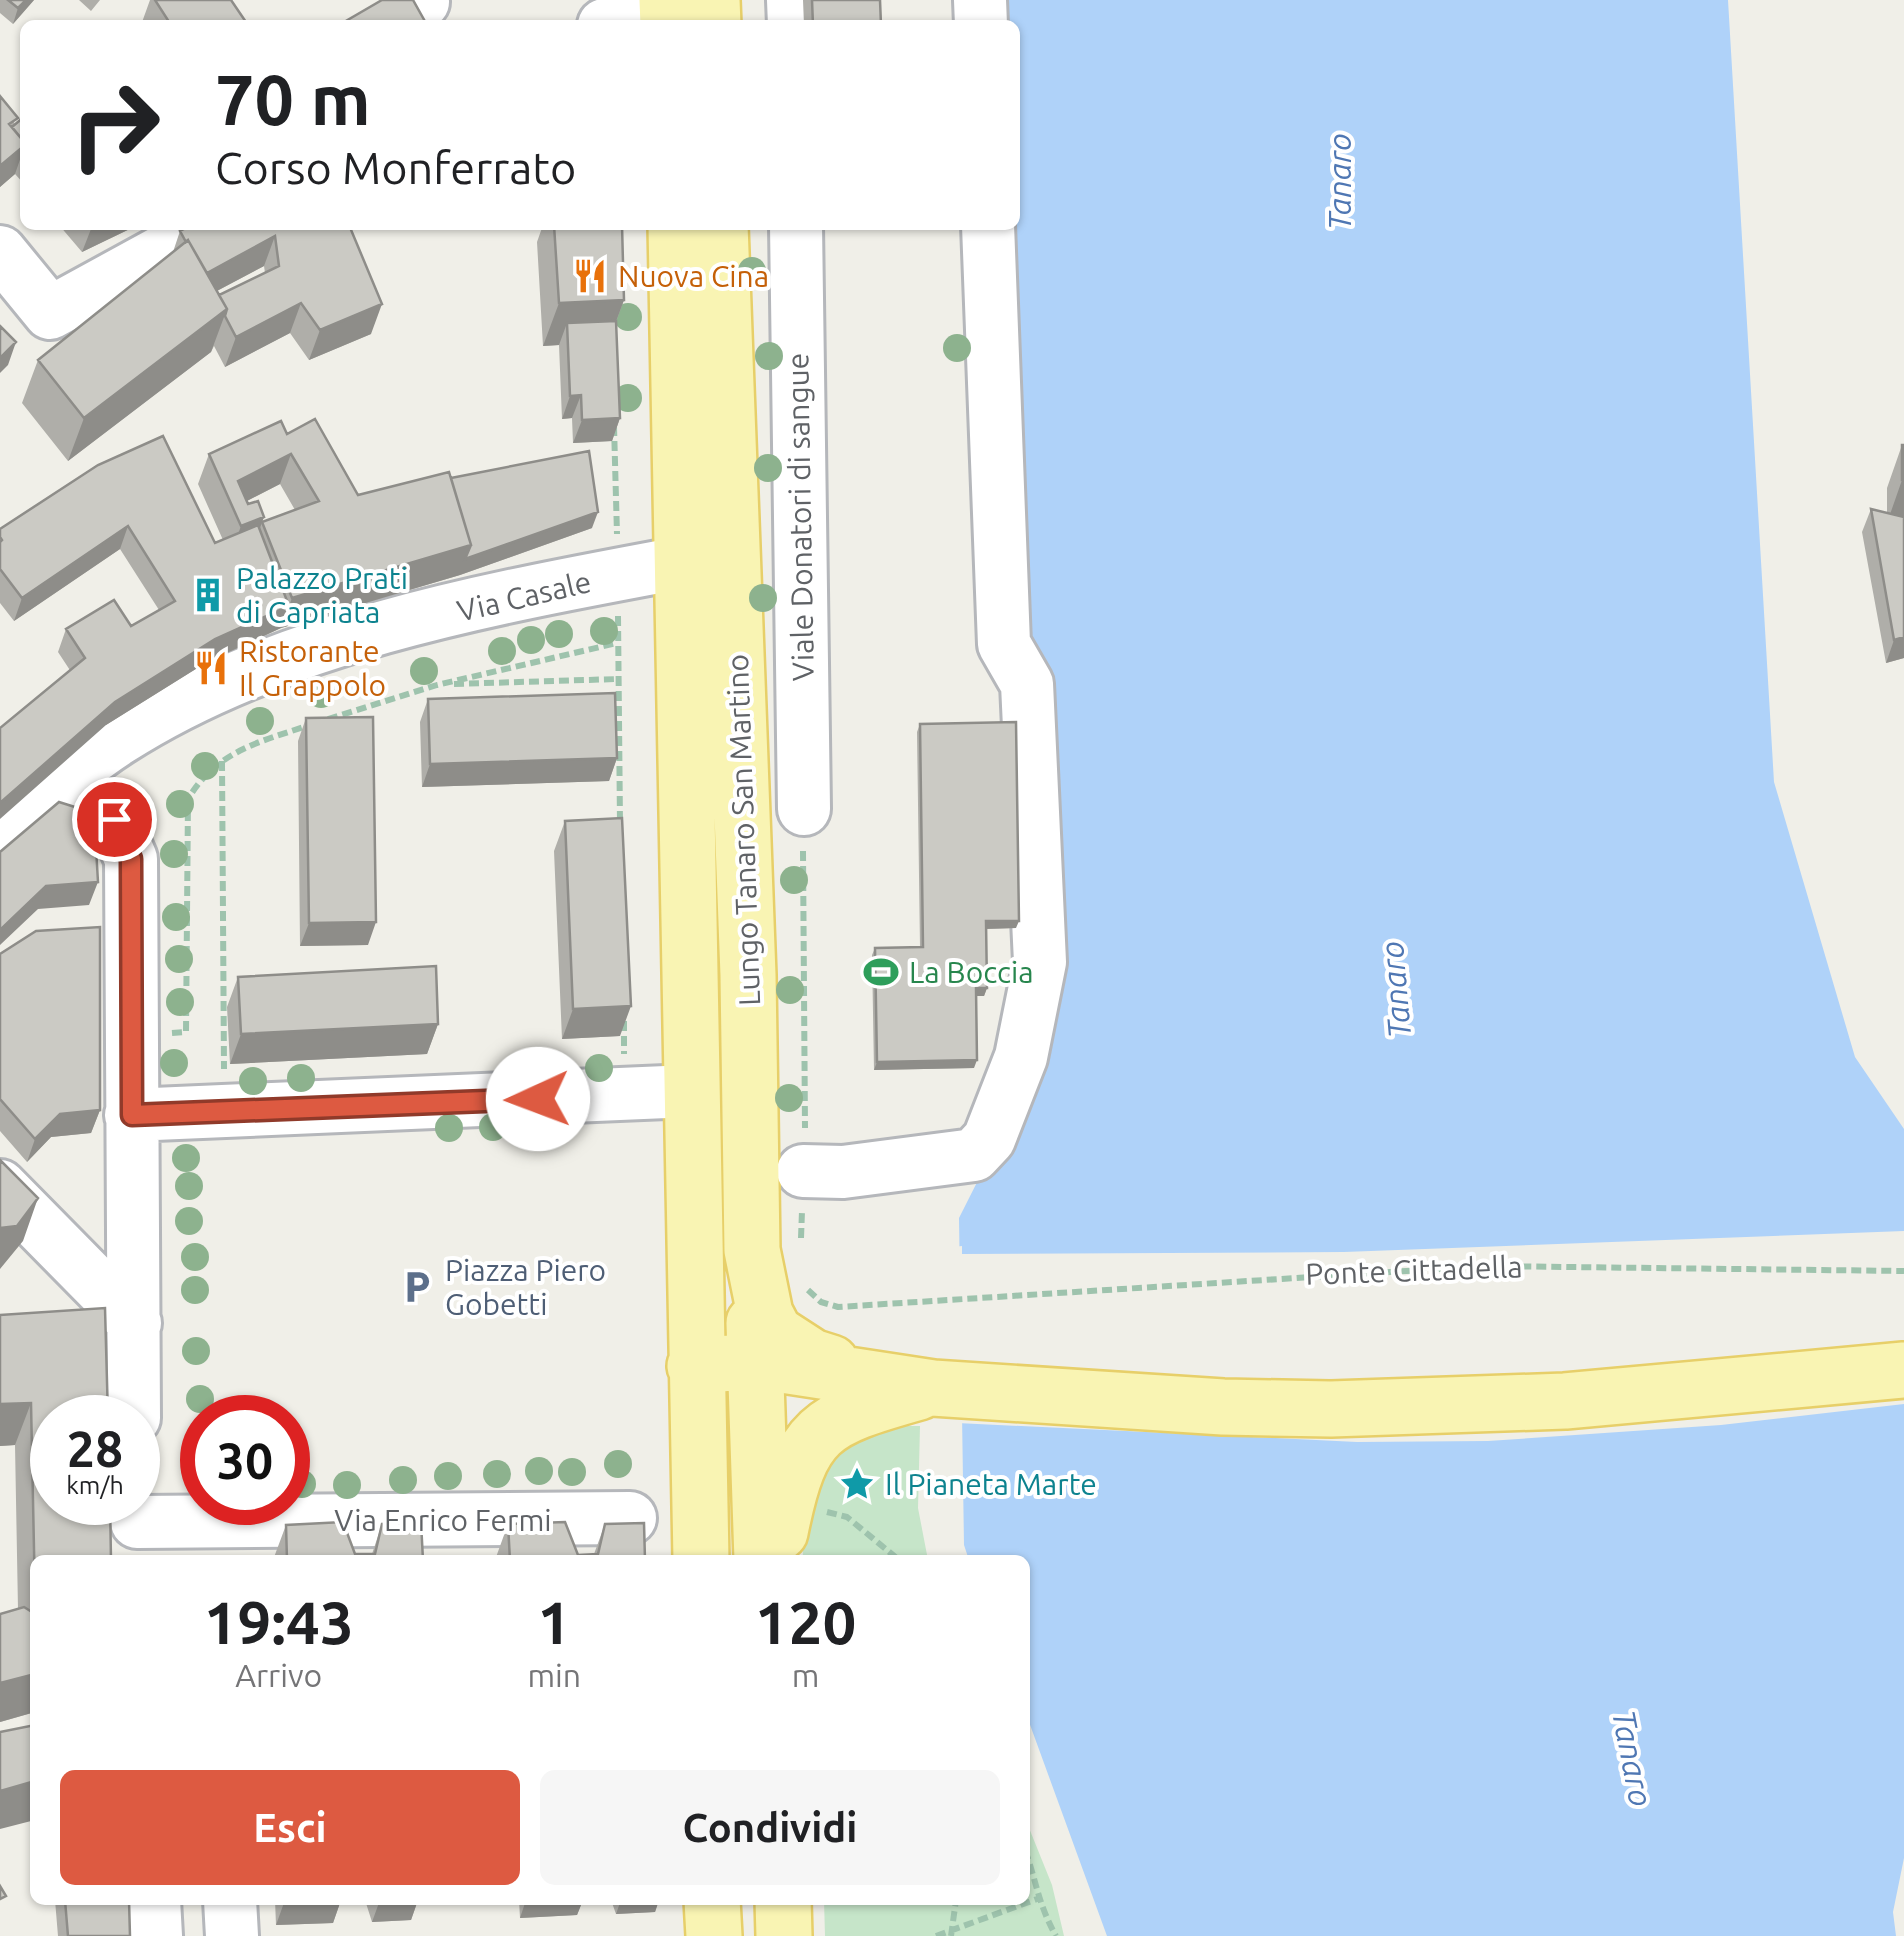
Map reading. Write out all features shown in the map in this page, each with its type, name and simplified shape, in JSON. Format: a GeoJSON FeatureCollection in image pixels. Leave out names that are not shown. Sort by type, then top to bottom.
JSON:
{"type":"FeatureCollection","features":[{"type":"Feature","properties":{"kind":"main road","name":"Lungo Tanaro San Martino"},"geometry":{"type":"LineString","coordinates":[[676,230],[701,1555]]}},
{"type":"Feature","properties":{"kind":"main road","name":"Lungo Tanaro San Martino"},"geometry":{"type":"LineString","coordinates":[[720,230],[748,975],[776,1250],[760,1299],[775,1333],[812,1358],[846,1366],[892,1389]]}},
{"type":"Feature","properties":{"kind":"main road"},"geometry":{"type":"LineString","coordinates":[[762,1555],[757,1376],[776,1250]]}},
{"type":"Feature","properties":{"kind":"main road"},"geometry":{"type":"LineString","coordinates":[[696,1382],[757,1376],[892,1389],[1223,1408],[1416,1408],[1565,1401],[1904,1370]]}},
{"type":"Feature","properties":{"kind":"main road"},"geometry":{"type":"LineString","coordinates":[[777,1555],[789,1488],[800,1457],[816,1436],[842,1415],[892,1389]]}},
{"type":"Feature","properties":{"kind":"main road"},"geometry":{"type":"LineString","coordinates":[[712,1905],[714,1936]]}},
{"type":"Feature","properties":{"kind":"main road"},"geometry":{"type":"LineString","coordinates":[[783,1905],[784,1936]]}},
{"type":"Feature","properties":{"kind":"street"},"geometry":{"type":"LineString","coordinates":[[636,20],[686,12]]}},
{"type":"Feature","properties":{"kind":"street"},"geometry":{"type":"LineString","coordinates":[[0,252],[50,313],[202,230]]}},
{"type":"Feature","properties":{"kind":"street","name":"Viale Donatori di sangue"},"geometry":{"type":"LineString","coordinates":[[796,230],[804,809]]}},
{"type":"Feature","properties":{"kind":"street"},"geometry":{"type":"LineString","coordinates":[[803,1171],[843,1172],[974,1155],[988,1139],[1021,1058],[1040,962],[1027,684],[1004,644],[988,230]]}},
{"type":"Feature","properties":{"kind":"street","name":"Via Casale"},"geometry":{"type":"LineString","coordinates":[[0,834],[120,738],[227,683],[284,660],[503,599],[684,562]]}},
{"type":"Feature","properties":{"kind":"street"},"geometry":{"type":"LineString","coordinates":[[51,791],[80,792],[114,819],[131,859],[134,1395]]}},
{"type":"Feature","properties":{"kind":"street"},"geometry":{"type":"LineString","coordinates":[[132,1115],[690,1090]]}},
{"type":"Feature","properties":{"kind":"street"},"geometry":{"type":"LineString","coordinates":[[0,1186],[135,1323]]}},
{"type":"Feature","properties":{"kind":"street"},"geometry":{"type":"LineString","coordinates":[[72,1325],[135,1323]]}},
{"type":"Feature","properties":{"kind":"street","name":"Via Enrico Fermi"},"geometry":{"type":"LineString","coordinates":[[137,1528],[217,1541],[630,1518]]}},
{"type":"Feature","properties":{"kind":"street"},"geometry":{"type":"LineString","coordinates":[[154,1905],[156,1936]]}},
{"type":"Feature","properties":{"kind":"street"},"geometry":{"type":"LineString","coordinates":[[230,1905],[232,1936]]}},
{"type":"Feature","properties":{"kind":"path"},"geometry":{"type":"LineString","coordinates":[[614,411],[620,836]]}},
{"type":"Feature","properties":{"kind":"path"},"geometry":{"type":"LineString","coordinates":[[132,1035],[186,1032],[188,799],[198,782],[234,749],[437,685],[617,643]]}},
{"type":"Feature","properties":{"kind":"path"},"geometry":{"type":"LineString","coordinates":[[437,685],[618,678]]}},
{"type":"Feature","properties":{"kind":"path"},"geometry":{"type":"LineString","coordinates":[[222,760],[224,1074]]}},
{"type":"Feature","properties":{"kind":"path"},"geometry":{"type":"LineString","coordinates":[[776,1250],[803,1171],[804,809]]}},
{"type":"Feature","properties":{"kind":"path"},"geometry":{"type":"LineString","coordinates":[[624,1013],[626,1095]]}},
{"type":"Feature","properties":{"kind":"path","name":"Ponte Cittadella"},"geometry":{"type":"LineString","coordinates":[[806,1286],[811,1296],[831,1306],[1485,1266],[1904,1271]]}},
{"type":"Feature","properties":{"kind":"path"},"geometry":{"type":"LineString","coordinates":[[822,1512],[847,1517],[893,1555]]}},
{"type":"Feature","properties":{"kind":"path"},"geometry":{"type":"LineString","coordinates":[[1030,1863],[1037,1882],[1037,1899],[1056,1936]]}},
{"type":"Feature","properties":{"kind":"path"},"geometry":{"type":"LineString","coordinates":[[1030,1902],[1037,1899]]}},
{"type":"Feature","properties":{"kind":"path"},"geometry":{"type":"LineString","coordinates":[[952,1932],[955,1905]]}},
{"type":"Feature","properties":{"kind":"path"},"geometry":{"type":"LineString","coordinates":[[936,1936],[1022,1905]]}},
{"type":"Feature","properties":{"kind":"green space"},"geometry":{"type":"Polygon","coordinates":[[[895,1426],[920,1426],[918,1508],[927,1555],[803,1555],[809,1487],[830,1458],[895,1426]]]}},
{"type":"Feature","properties":{"kind":"green space"},"geometry":{"type":"Polygon","coordinates":[[[1030,1830],[1052,1885],[1064,1936],[825,1936],[824,1905],[1030,1905],[1030,1830]]]}},
{"type":"Feature","properties":{"kind":"water","name":"Tanaro"},"geometry":{"type":"Polygon","coordinates":[[[995,0],[1728,0],[1774,782],[1855,1057],[1904,1129],[1904,1858],[1893,1912],[1896,1936],[1107,1936],[1030,1725],[1030,1555],[967,1555],[964,1545],[959,1218],[1023,1091],[1020,640],[1004,230],[1020,230],[1020,20],[996,20],[995,0]]]}},
{"type":"Feature","properties":{"kind":"pier"},"geometry":{"type":"Polygon","coordinates":[[[1904,1231],[1904,1404],[1721,1425],[1488,1441],[1357,1442],[957,1423],[954,1247],[962,1246],[962,1254],[1344,1252],[1904,1231]]]}},
{"type":"Feature","properties":{"kind":"building"},"geometry":{"type":"Polygon","coordinates":[[[8,0],[26,0],[18,8],[8,0]]]}},
{"type":"Feature","properties":{"kind":"building"},"geometry":{"type":"Polygon","coordinates":[[[155,0],[231,0],[245,20],[168,20],[155,0]]]}},
{"type":"Feature","properties":{"kind":"building"},"geometry":{"type":"Polygon","coordinates":[[[382,0],[413,0],[424,20],[348,20],[382,0]]]}},
{"type":"Feature","properties":{"kind":"building"},"geometry":{"type":"Polygon","coordinates":[[[812,0],[880,0],[881,20],[813,20],[812,0]]]}},
{"type":"Feature","properties":{"kind":"building"},"geometry":{"type":"Polygon","coordinates":[[[0,96],[18,118],[9,124],[20,137],[20,149],[0,166],[0,96]]]}},
{"type":"Feature","properties":{"kind":"building"},"geometry":{"type":"Polygon","coordinates":[[[20,120],[20,137],[12,127],[20,120]]]}},
{"type":"Feature","properties":{"kind":"building"},"geometry":{"type":"Polygon","coordinates":[[[351,230],[382,304],[320,330],[301,303],[236,337],[219,295],[279,266],[275,236],[207,273],[180,231],[351,230]]]}},
{"type":"Feature","properties":{"kind":"building"},"geometry":{"type":"Polygon","coordinates":[[[554,230],[622,230],[624,300],[559,303],[554,230]]]}},
{"type":"Feature","properties":{"kind":"building"},"geometry":{"type":"Polygon","coordinates":[[[188,240],[227,309],[84,418],[38,360],[188,240]]]}},
{"type":"Feature","properties":{"kind":"building"},"geometry":{"type":"Polygon","coordinates":[[[616,321],[620,418],[582,420],[581,395],[570,396],[567,323],[616,321]]]}},
{"type":"Feature","properties":{"kind":"building"},"geometry":{"type":"Polygon","coordinates":[[[0,326],[16,342],[0,358],[0,326]]]}},
{"type":"Feature","properties":{"kind":"building"},"geometry":{"type":"Polygon","coordinates":[[[315,419],[358,495],[449,472],[471,545],[292,598],[262,522],[319,501],[291,454],[238,481],[248,504],[258,501],[264,517],[241,526],[209,454],[281,421],[287,434],[315,419]]]}},
{"type":"Feature","properties":{"kind":"building"},"geometry":{"type":"Polygon","coordinates":[[[163,436],[215,543],[258,525],[289,606],[215,639],[115,702],[0,803],[0,728],[85,658],[66,629],[114,600],[131,626],[175,601],[128,526],[22,598],[0,569],[0,529],[98,465],[163,436]]]}},
{"type":"Feature","properties":{"kind":"building"},"geometry":{"type":"Polygon","coordinates":[[[1904,445],[1904,480],[1902,480],[1904,445]]]}},
{"type":"Feature","properties":{"kind":"building"},"geometry":{"type":"Polygon","coordinates":[[[589,451],[598,512],[465,559],[471,545],[451,478],[589,451]]]}},
{"type":"Feature","properties":{"kind":"building"},"geometry":{"type":"Polygon","coordinates":[[[1871,509],[1904,517],[1904,637],[1894,640],[1871,509]]]}},
{"type":"Feature","properties":{"kind":"building"},"geometry":{"type":"Polygon","coordinates":[[[615,693],[617,758],[430,764],[428,699],[615,693]]]}},
{"type":"Feature","properties":{"kind":"building"},"geometry":{"type":"Polygon","coordinates":[[[373,717],[376,922],[309,923],[306,718],[373,717]]]}},
{"type":"Feature","properties":{"kind":"building"},"geometry":{"type":"Polygon","coordinates":[[[1016,722],[1019,921],[986,921],[987,988],[976,988],[977,1060],[877,1062],[875,948],[923,947],[920,724],[1016,722]]]}},
{"type":"Feature","properties":{"kind":"building"},"geometry":{"type":"Polygon","coordinates":[[[59,802],[94,813],[98,882],[46,886],[0,930],[0,852],[59,802]]]}},
{"type":"Feature","properties":{"kind":"building"},"geometry":{"type":"Polygon","coordinates":[[[622,818],[631,1006],[573,1009],[565,821],[622,818]]]}},
{"type":"Feature","properties":{"kind":"building"},"geometry":{"type":"Polygon","coordinates":[[[100,927],[100,1110],[60,1114],[35,1139],[0,1099],[0,954],[36,931],[100,927]]]}},
{"type":"Feature","properties":{"kind":"building"},"geometry":{"type":"Polygon","coordinates":[[[436,966],[438,1024],[241,1034],[238,977],[436,966]]]}},
{"type":"Feature","properties":{"kind":"building"},"geometry":{"type":"Polygon","coordinates":[[[0,1160],[38,1198],[17,1226],[0,1228],[0,1160]]]}},
{"type":"Feature","properties":{"kind":"building"},"geometry":{"type":"Polygon","coordinates":[[[105,1308],[107,1395],[30,1395],[30,1403],[0,1404],[0,1315],[105,1308]]]}},
{"type":"Feature","properties":{"kind":"building"},"geometry":{"type":"Polygon","coordinates":[[[343,1522],[355,1554],[375,1554],[382,1524],[421,1522],[423,1555],[287,1555],[286,1525],[343,1522]]]}},
{"type":"Feature","properties":{"kind":"building"},"geometry":{"type":"Polygon","coordinates":[[[565,1522],[578,1555],[510,1555],[508,1524],[565,1522]]]}},
{"type":"Feature","properties":{"kind":"building"},"geometry":{"type":"Polygon","coordinates":[[[644,1523],[645,1555],[578,1555],[598,1554],[605,1524],[644,1523]]]}},
{"type":"Feature","properties":{"kind":"building"},"geometry":{"type":"Polygon","coordinates":[[[34,1525],[110,1525],[111,1555],[34,1555],[34,1525]]]}},
{"type":"Feature","properties":{"kind":"building"},"geometry":{"type":"Polygon","coordinates":[[[24,1607],[30,1611],[30,1675],[0,1683],[0,1614],[24,1607]]]}},
{"type":"Feature","properties":{"kind":"building"},"geometry":{"type":"Polygon","coordinates":[[[30,1726],[30,1782],[0,1791],[0,1732],[30,1726]]]}},
{"type":"Feature","properties":{"kind":"building"},"geometry":{"type":"Polygon","coordinates":[[[65,1905],[129,1905],[130,1936],[68,1936],[65,1905]]]}},
{"type":"Feature","properties":{"kind":"place","name":"Nuova Cina"},"geometry":{"type":"Point","coordinates":[590,276]}},
{"type":"Feature","properties":{"kind":"place","name":"Palazzo Prati di Capriata"},"geometry":{"type":"Point","coordinates":[208,595]}},
{"type":"Feature","properties":{"kind":"place","name":"Ristorante Il Grappolo"},"geometry":{"type":"Point","coordinates":[211,668]}},
{"type":"Feature","properties":{"kind":"place","name":"La Boccia"},"geometry":{"type":"Point","coordinates":[881,972]}},
{"type":"Feature","properties":{"kind":"place","name":"Piazza Piero Gobetti"},"geometry":{"type":"Point","coordinates":[417,1287]}},
{"type":"Feature","properties":{"kind":"place","name":"Il Pianeta Marte"},"geometry":{"type":"Point","coordinates":[857,1484]}},
{"type":"Feature","properties":{"kind":"route"},"geometry":{"type":"LineString","coordinates":[[114,819],[131,859],[132,1115],[538,1099]]}}]}
